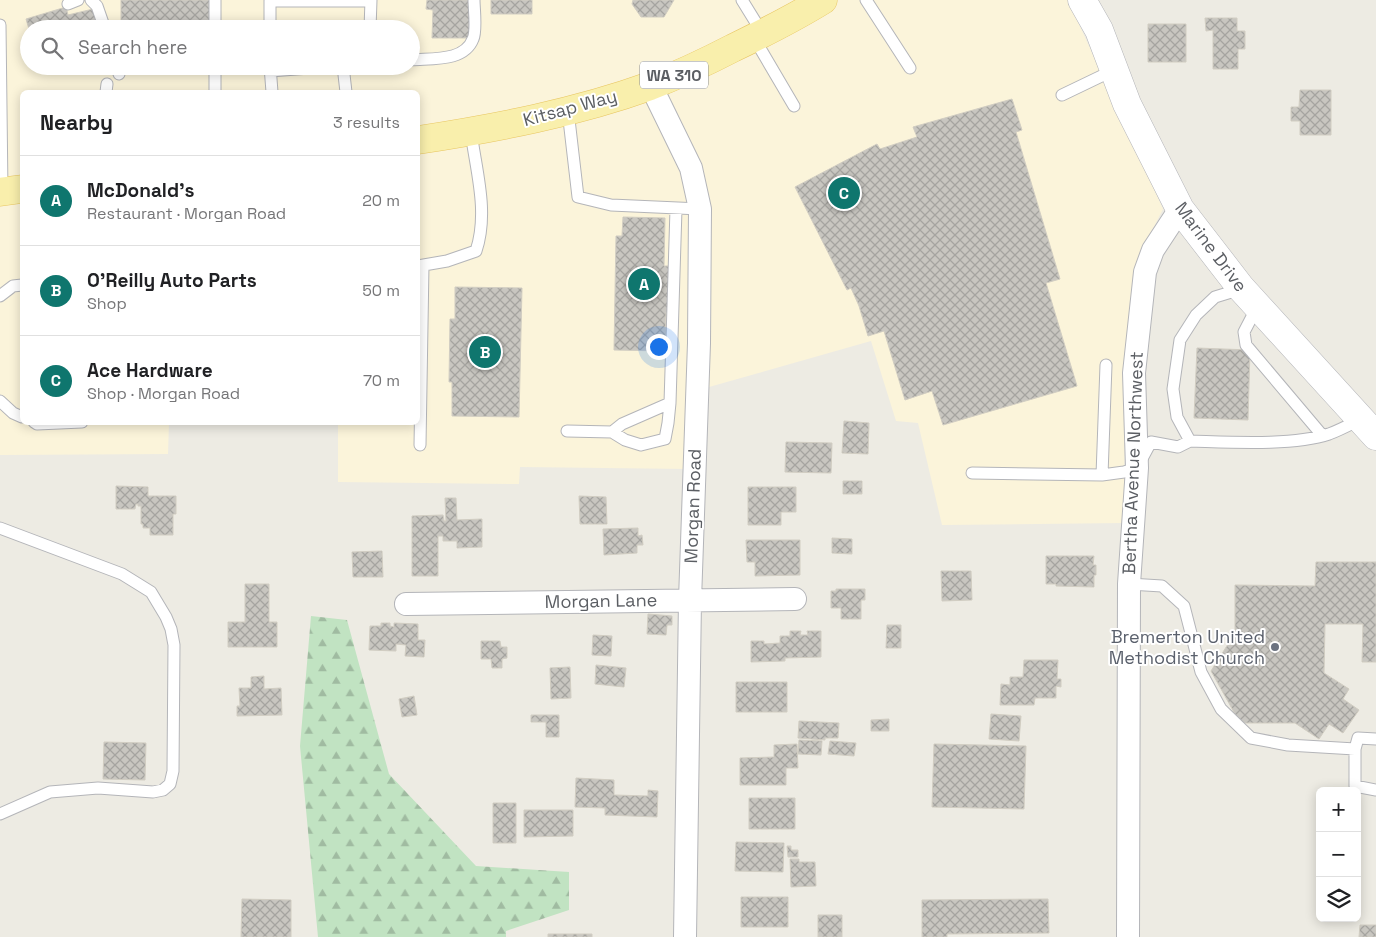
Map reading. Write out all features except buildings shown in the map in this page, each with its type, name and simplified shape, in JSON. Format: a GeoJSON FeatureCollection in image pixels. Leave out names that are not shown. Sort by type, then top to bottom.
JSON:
{"type":"FeatureCollection","features":[{"type":"Feature","properties":{"kind":"main road","name":"Kitsap Way"},"geometry":{"type":"LineString","coordinates":[[420,140],[470,132],[568,111],[651,86],[758,36],[823,0]]}},
{"type":"Feature","properties":{"kind":"street","name":"Marine Drive"},"geometry":{"type":"LineString","coordinates":[[1082,0],[1099,30],[1127,104],[1180,209],[1249,298],[1368,427]]}},
{"type":"Feature","properties":{"kind":"street","name":"Morgan Road"},"geometry":{"type":"LineString","coordinates":[[651,86],[691,168],[700,209],[699,343],[690,600],[685,937]]}},
{"type":"Feature","properties":{"kind":"street","name":"Bertha Avenue Northwest"},"geometry":{"type":"LineString","coordinates":[[1128,937],[1129,584],[1137,468],[1134,373],[1145,272],[1153,250],[1180,209]]}},
{"type":"Feature","properties":{"kind":"street","name":"Morgan Lane"},"geometry":{"type":"LineString","coordinates":[[406,604],[796,599]]}},
{"type":"Feature","properties":{"kind":"lane"},"geometry":{"type":"LineString","coordinates":[[91,0],[97,6],[102,20]]}},
{"type":"Feature","properties":{"kind":"lane"},"geometry":{"type":"LineString","coordinates":[[215,0],[215,20]]}},
{"type":"Feature","properties":{"kind":"lane"},"geometry":{"type":"LineString","coordinates":[[420,59],[452,57],[466,50],[474,38],[474,0]]}},
{"type":"Feature","properties":{"kind":"lane"},"geometry":{"type":"LineString","coordinates":[[742,0],[794,106]]}},
{"type":"Feature","properties":{"kind":"lane"},"geometry":{"type":"LineString","coordinates":[[866,0],[910,68]]}},
{"type":"Feature","properties":{"kind":"lane"},"geometry":{"type":"LineString","coordinates":[[270,20],[270,1],[370,1],[370,20]]}},
{"type":"Feature","properties":{"kind":"lane"},"geometry":{"type":"LineString","coordinates":[[0,25],[8,191]]}},
{"type":"Feature","properties":{"kind":"lane"},"geometry":{"type":"LineString","coordinates":[[1062,95],[1114,70]]}},
{"type":"Feature","properties":{"kind":"lane"},"geometry":{"type":"LineString","coordinates":[[215,75],[215,90]]}},
{"type":"Feature","properties":{"kind":"lane"},"geometry":{"type":"LineString","coordinates":[[271,75],[272,90]]}},
{"type":"Feature","properties":{"kind":"lane"},"geometry":{"type":"LineString","coordinates":[[344,75],[346,90]]}},
{"type":"Feature","properties":{"kind":"lane"},"geometry":{"type":"LineString","coordinates":[[568,111],[578,197],[611,205],[700,209]]}},
{"type":"Feature","properties":{"kind":"lane"},"geometry":{"type":"LineString","coordinates":[[420,444],[420,266],[447,261],[476,251],[480,237],[482,206],[470,132]]}},
{"type":"Feature","properties":{"kind":"lane"},"geometry":{"type":"LineString","coordinates":[[566,431],[612,432],[625,440],[641,445],[665,439],[670,403],[676,209]]}},
{"type":"Feature","properties":{"kind":"lane"},"geometry":{"type":"LineString","coordinates":[[0,296],[13,286],[20,285]]}},
{"type":"Feature","properties":{"kind":"lane"},"geometry":{"type":"LineString","coordinates":[[1190,441],[1177,417],[1173,389],[1180,340],[1196,315],[1215,297],[1249,298],[1244,332],[1246,345],[1322,435]]}},
{"type":"Feature","properties":{"kind":"lane"},"geometry":{"type":"LineString","coordinates":[[1102,475],[1106,365]]}},
{"type":"Feature","properties":{"kind":"lane"},"geometry":{"type":"LineString","coordinates":[[0,401],[13,413],[20,416]]}},
{"type":"Feature","properties":{"kind":"lane"},"geometry":{"type":"LineString","coordinates":[[612,432],[622,424],[670,403]]}},
{"type":"Feature","properties":{"kind":"lane"},"geometry":{"type":"LineString","coordinates":[[972,474],[1102,475],[1137,468],[1151,442],[1178,447],[1190,441],[1276,441],[1322,435],[1348,426],[1368,427]]}},
{"type":"Feature","properties":{"kind":"lane"},"geometry":{"type":"LineString","coordinates":[[0,528],[122,574],[151,592],[166,617],[171,629],[174,645],[173,771],[170,784],[163,790],[153,792],[98,788],[50,792],[0,814]]}},
{"type":"Feature","properties":{"kind":"lane"},"geometry":{"type":"LineString","coordinates":[[1129,584],[1162,586],[1184,606],[1201,672],[1220,709],[1251,738],[1288,745],[1355,750]]}},
{"type":"Feature","properties":{"kind":"lane"},"geometry":{"type":"LineString","coordinates":[[1376,738],[1358,738],[1355,750],[1355,786],[1376,790]]}},
{"type":"Feature","properties":{"kind":"shaded area"},"geometry":{"type":"Polygon","coordinates":[[[0,0],[808,0],[677,66],[554,106],[420,131],[420,90],[20,90],[20,178],[0,180],[0,0]]]}},
{"type":"Feature","properties":{"kind":"shaded area"},"geometry":{"type":"Polygon","coordinates":[[[829,0],[1068,0],[1163,209],[1138,258],[1125,389],[1124,523],[942,525],[918,423],[896,421],[871,341],[702,389],[705,208],[657,88],[829,0]]]}},
{"type":"Feature","properties":{"kind":"shaded area"},"geometry":{"type":"Polygon","coordinates":[[[648,92],[694,193],[689,469],[520,467],[519,484],[338,482],[338,425],[420,425],[420,151],[648,92]]]}},
{"type":"Feature","properties":{"kind":"shaded area"},"geometry":{"type":"Polygon","coordinates":[[[20,196],[20,425],[169,425],[168,454],[0,455],[0,198],[20,196]]]}},
{"type":"Feature","properties":{"kind":"green space"},"geometry":{"type":"Polygon","coordinates":[[[311,616],[347,620],[389,774],[476,866],[569,872],[569,910],[506,931],[506,937],[318,937],[300,746],[311,616]]]}},
{"type":"Feature","properties":{"kind":"place","name":"Ace Hardware"},"geometry":{"type":"Point","coordinates":[844,193]}},
{"type":"Feature","properties":{"kind":"place","name":"McDonald's"},"geometry":{"type":"Point","coordinates":[644,284]}},
{"type":"Feature","properties":{"kind":"place","name":"O'Reilly Auto Parts"},"geometry":{"type":"Point","coordinates":[485,352]}},
{"type":"Feature","properties":{"kind":"place","name":"Bremerton United Methodist Church"},"geometry":{"type":"Point","coordinates":[1275,647]}}]}
